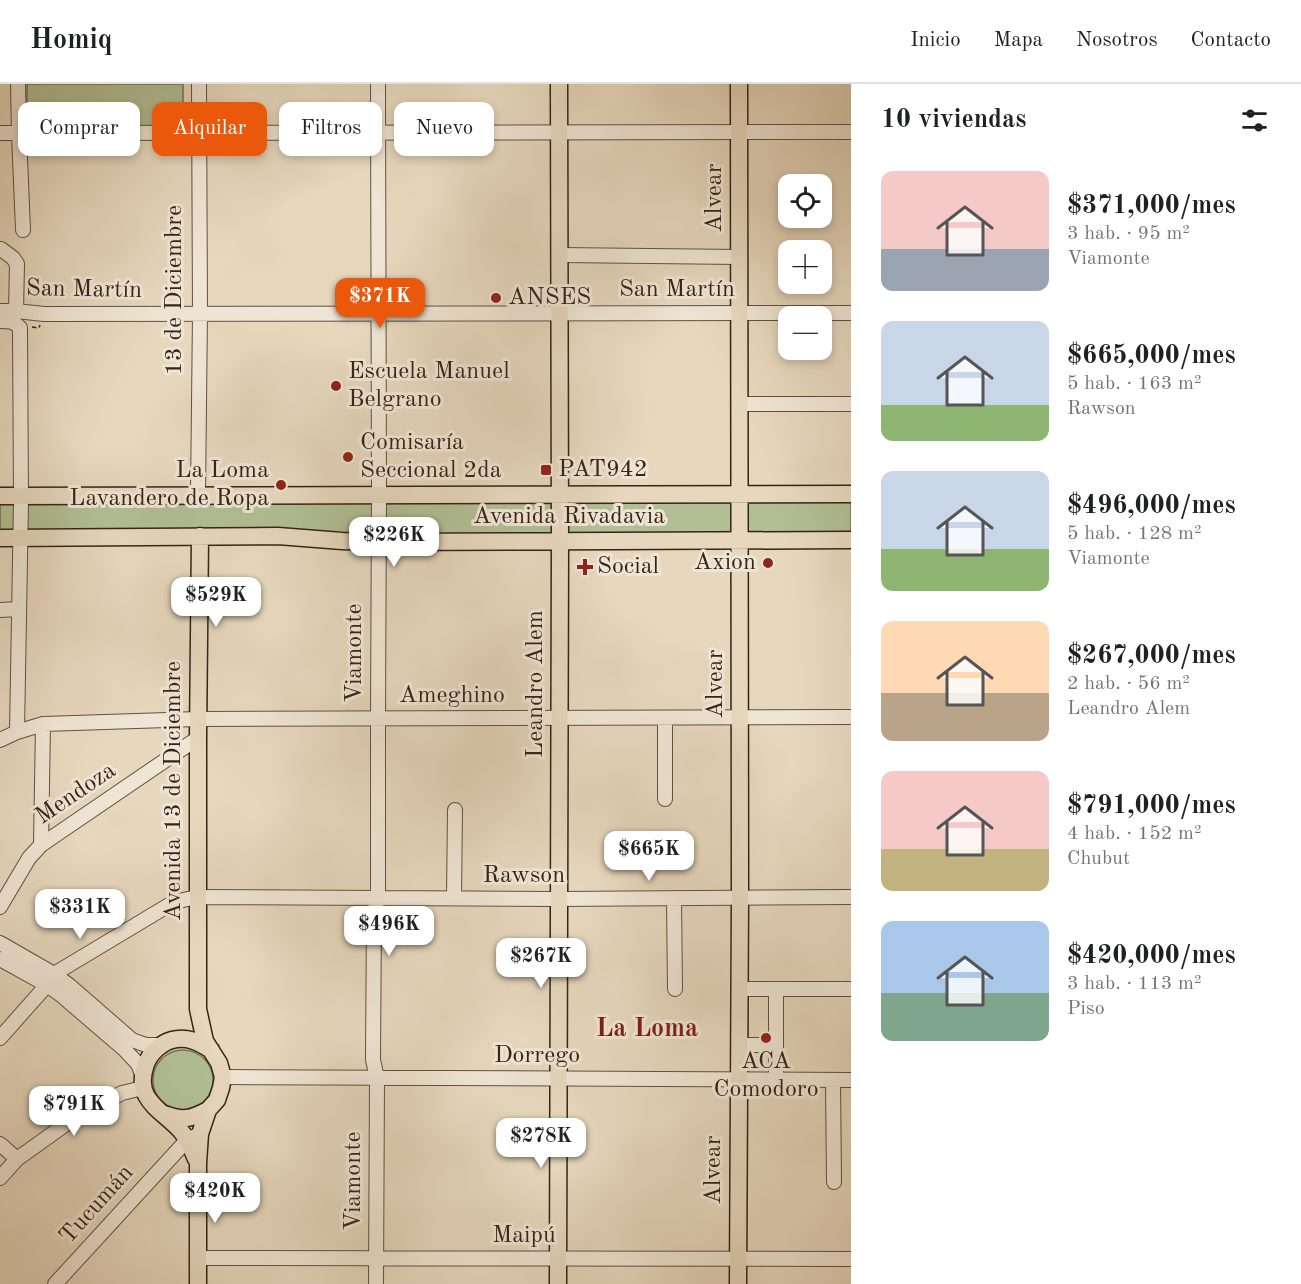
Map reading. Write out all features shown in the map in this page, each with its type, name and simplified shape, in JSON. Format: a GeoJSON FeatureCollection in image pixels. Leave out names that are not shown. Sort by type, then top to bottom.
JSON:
{"type":"FeatureCollection","features":[{"type":"Feature","properties":{"kind":"main road","name":"Leandro Alem"},"geometry":{"type":"LineString","coordinates":[[558,1284],[559,84]]}},
{"type":"Feature","properties":{"kind":"main road","name":"Alvear"},"geometry":{"type":"LineString","coordinates":[[738,1284],[739,84]]}},
{"type":"Feature","properties":{"kind":"main road","name":"Avenida Rivadavia"},"geometry":{"type":"LineString","coordinates":[[0,496],[851,494]]}},
{"type":"Feature","properties":{"kind":"main road","name":"Avenida Rivadavia"},"geometry":{"type":"LineString","coordinates":[[0,538],[200,536],[378,542],[851,540]]}},
{"type":"Feature","properties":{"kind":"main road","name":"Avenida 13 de Diciembre"},"geometry":{"type":"LineString","coordinates":[[198,1009],[200,536]]}},
{"type":"Feature","properties":{"kind":"main road"},"geometry":{"type":"LineString","coordinates":[[183,1039],[192,1029],[198,1009]]}},
{"type":"Feature","properties":{"kind":"main road"},"geometry":{"type":"LineString","coordinates":[[198,1009],[202,1033],[219,1063],[223,1077],[217,1100],[208,1110],[194,1137],[198,1163],[198,1284]]}},
{"type":"Feature","properties":{"kind":"main road"},"geometry":{"type":"LineString","coordinates":[[194,1137],[180,1129],[150,1102],[143,1081],[148,1058],[160,1045],[171,1040],[183,1039],[198,1042],[211,1050]]}},
{"type":"Feature","properties":{"kind":"main road"},"geometry":{"type":"LineString","coordinates":[[161,1113],[177,1119],[193,1118],[208,1110]]}},
{"type":"Feature","properties":{"kind":"street"},"geometry":{"type":"LineString","coordinates":[[18,84],[18,102]]}},
{"type":"Feature","properties":{"kind":"street","name":"13 de Diciembre"},"geometry":{"type":"LineString","coordinates":[[199,84],[199,102]]}},
{"type":"Feature","properties":{"kind":"street","name":"Viamonte"},"geometry":{"type":"LineString","coordinates":[[378,84],[378,102]]}},
{"type":"Feature","properties":{"kind":"street"},"geometry":{"type":"LineString","coordinates":[[382,132],[851,132]]}},
{"type":"Feature","properties":{"kind":"street"},"geometry":{"type":"LineString","coordinates":[[0,133],[18,134]]}},
{"type":"Feature","properties":{"kind":"street"},"geometry":{"type":"LineString","coordinates":[[20,156],[23,230]]}},
{"type":"Feature","properties":{"kind":"street","name":"13 de Diciembre"},"geometry":{"type":"LineString","coordinates":[[198,495],[199,156]]}},
{"type":"Feature","properties":{"kind":"street","name":"Viamonte"},"geometry":{"type":"LineString","coordinates":[[376,1284],[377,1078],[373,1049],[374,912],[378,898],[378,156]]}},
{"type":"Feature","properties":{"kind":"street"},"geometry":{"type":"LineString","coordinates":[[2,249],[17,264],[16,311]]}},
{"type":"Feature","properties":{"kind":"street"},"geometry":{"type":"LineString","coordinates":[[559,255],[740,257]]}},
{"type":"Feature","properties":{"kind":"street","name":"San Martín"},"geometry":{"type":"LineString","coordinates":[[0,311],[44,314],[851,313]]}},
{"type":"Feature","properties":{"kind":"street","name":"San Martín"},"geometry":{"type":"LineString","coordinates":[[0,321],[16,323],[20,328],[21,496]]}},
{"type":"Feature","properties":{"kind":"street"},"geometry":{"type":"LineString","coordinates":[[740,404],[851,404]]}},
{"type":"Feature","properties":{"kind":"street"},"geometry":{"type":"LineString","coordinates":[[17,732],[21,496]]}},
{"type":"Feature","properties":{"kind":"street"},"geometry":{"type":"LineString","coordinates":[[0,610],[19,609]]}},
{"type":"Feature","properties":{"kind":"street","name":"Ameghino"},"geometry":{"type":"LineString","coordinates":[[0,740],[44,724],[198,719],[851,717]]}},
{"type":"Feature","properties":{"kind":"street"},"geometry":{"type":"LineString","coordinates":[[665,718],[665,799]]}},
{"type":"Feature","properties":{"kind":"street"},"geometry":{"type":"LineString","coordinates":[[41,844],[44,724]]}},
{"type":"Feature","properties":{"kind":"street","name":"Mendoza"},"geometry":{"type":"LineString","coordinates":[[0,907],[29,858],[41,844],[198,738]]}},
{"type":"Feature","properties":{"kind":"street"},"geometry":{"type":"LineString","coordinates":[[454,898],[455,810]]}},
{"type":"Feature","properties":{"kind":"street","name":"Rawson"},"geometry":{"type":"LineString","coordinates":[[0,1038],[50,980],[174,902],[197,897],[559,899],[851,897]]}},
{"type":"Feature","properties":{"kind":"street"},"geometry":{"type":"LineString","coordinates":[[674,898],[675,989]]}},
{"type":"Feature","properties":{"kind":"street"},"geometry":{"type":"LineString","coordinates":[[0,943],[50,980],[61,995],[125,1050],[138,1064],[143,1081],[73,1119],[17,1159],[0,1178]]}},
{"type":"Feature","properties":{"kind":"street"},"geometry":{"type":"LineString","coordinates":[[0,959],[70,986],[132,1040],[146,1045],[160,1045]]}},
{"type":"Feature","properties":{"kind":"street"},"geometry":{"type":"LineString","coordinates":[[739,989],[851,989]]}},
{"type":"Feature","properties":{"kind":"street"},"geometry":{"type":"LineString","coordinates":[[776,989],[776,1080]]}},
{"type":"Feature","properties":{"kind":"street"},"geometry":{"type":"LineString","coordinates":[[739,1045],[776,1045]]}},
{"type":"Feature","properties":{"kind":"street","name":"Dorrego"},"geometry":{"type":"LineString","coordinates":[[223,1077],[851,1080]]}},
{"type":"Feature","properties":{"kind":"street"},"geometry":{"type":"LineString","coordinates":[[833,1080],[834,1182]]}},
{"type":"Feature","properties":{"kind":"street","name":"Tucumán"},"geometry":{"type":"LineString","coordinates":[[55,1284],[194,1137]]}},
{"type":"Feature","properties":{"kind":"street"},"geometry":{"type":"LineString","coordinates":[[0,1144],[17,1159]]}},
{"type":"Feature","properties":{"kind":"street","name":"Maipú"},"geometry":{"type":"LineString","coordinates":[[198,1258],[851,1259]]}},
{"type":"Feature","properties":{"kind":"green space"},"geometry":{"type":"Polygon","coordinates":[[[27,84],[183,84],[183,102],[152,102],[152,127],[140,127],[140,102],[27,102],[27,84]]]}},
{"type":"Feature","properties":{"kind":"green space"},"geometry":{"type":"Polygon","coordinates":[[[851,494],[851,540],[0,538],[0,496],[851,494]]]}},
{"type":"Feature","properties":{"kind":"green space"},"geometry":{"type":"Polygon","coordinates":[[[177,1050],[189,1050],[205,1058],[211,1068],[213,1080],[211,1092],[205,1102],[189,1110],[177,1110],[161,1102],[153,1086],[153,1074],[161,1058],[177,1050]]]}},
{"type":"Feature","properties":{"kind":"place","name":"ANSES"},"geometry":{"type":"Point","coordinates":[496,298]}},
{"type":"Feature","properties":{"kind":"place","name":"Escuela Manuel Belgrano"},"geometry":{"type":"Point","coordinates":[336,386]}},
{"type":"Feature","properties":{"kind":"place","name":"Comisaría Seccional 2da"},"geometry":{"type":"Point","coordinates":[348,457]}},
{"type":"Feature","properties":{"kind":"place","name":"PAT942"},"geometry":{"type":"Point","coordinates":[546,470]}},
{"type":"Feature","properties":{"kind":"place","name":"La Loma Lavandero de Ropa"},"geometry":{"type":"Point","coordinates":[281,485]}},
{"type":"Feature","properties":{"kind":"place","name":"Axion"},"geometry":{"type":"Point","coordinates":[768,563]}},
{"type":"Feature","properties":{"kind":"place","name":"Social"},"geometry":{"type":"Point","coordinates":[585,567]}},
{"type":"Feature","properties":{"kind":"place","name":"ACA Comodoro"},"geometry":{"type":"Point","coordinates":[766,1038]}},
{"type":"Feature","properties":{"kind":"district","name":"La Loma"},"geometry":{"type":"Point","coordinates":[647,1029]}}]}
